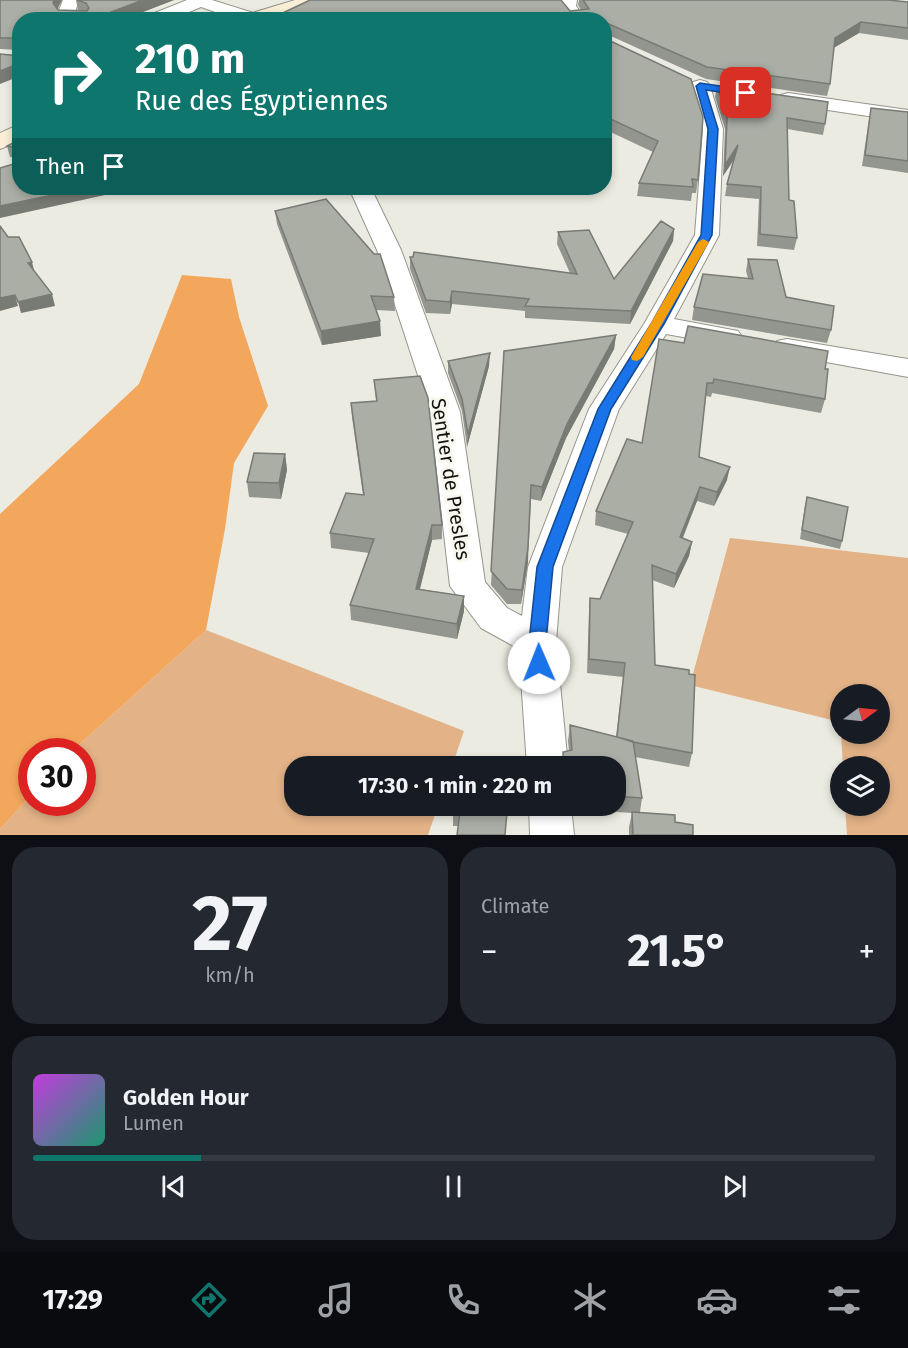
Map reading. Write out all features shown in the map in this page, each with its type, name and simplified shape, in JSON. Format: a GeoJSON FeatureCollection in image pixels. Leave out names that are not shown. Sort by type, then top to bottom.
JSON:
{"type":"FeatureCollection","features":[{"type":"Feature","properties":{"kind":"main road"},"geometry":{"type":"LineString","coordinates":[[274,12],[314,0]]}},
{"type":"Feature","properties":{"kind":"street"},"geometry":{"type":"LineString","coordinates":[[67,12],[69,3],[76,0]]}},
{"type":"Feature","properties":{"kind":"street"},"geometry":{"type":"LineString","coordinates":[[172,12],[199,1],[230,12]]}},
{"type":"Feature","properties":{"kind":"street"},"geometry":{"type":"LineString","coordinates":[[546,756],[537,642],[545,567],[604,409],[658,324],[707,235],[713,129],[701,84]]}},
{"type":"Feature","properties":{"kind":"street"},"geometry":{"type":"LineString","coordinates":[[770,96],[908,116]]}},
{"type":"Feature","properties":{"kind":"street","name":"Sentier de Presles"},"geometry":{"type":"LineString","coordinates":[[363,195],[389,250],[445,412],[468,586],[494,618],[537,642]]}},
{"type":"Feature","properties":{"kind":"street"},"geometry":{"type":"LineString","coordinates":[[658,324],[908,368]]}},
{"type":"Feature","properties":{"kind":"street"},"geometry":{"type":"LineString","coordinates":[[551,816],[552,835]]}},
{"type":"Feature","properties":{"kind":"shaded area"},"geometry":{"type":"Polygon","coordinates":[[[182,275],[231,279],[239,317],[268,406],[234,463],[225,529],[206,630],[86,738],[18,738],[18,809],[0,829],[0,514],[139,384],[182,275]]]}},
{"type":"Feature","properties":{"kind":"shaded area"},"geometry":{"type":"Polygon","coordinates":[[[730,538],[908,558],[908,835],[847,835],[846,816],[890,816],[890,756],[842,756],[842,744],[890,744],[890,684],[830,684],[830,720],[690,685],[730,538]]]}},
{"type":"Feature","properties":{"kind":"shaded area"},"geometry":{"type":"Polygon","coordinates":[[[206,630],[464,731],[455,756],[284,756],[284,816],[435,816],[428,835],[0,835],[0,829],[18,809],[18,816],[96,816],[96,738],[86,738],[206,630]]]}},
{"type":"Feature","properties":{"kind":"building"},"geometry":{"type":"Polygon","coordinates":[[[0,0],[54,0],[53,3],[58,10],[87,11],[89,8],[86,3],[77,0],[143,0],[111,12],[12,12],[12,38],[0,38],[0,0]]]}},
{"type":"Feature","properties":{"kind":"building"},"geometry":{"type":"Polygon","coordinates":[[[310,0],[561,0],[570,11],[589,9],[583,0],[888,0],[908,2],[908,28],[861,22],[835,38],[830,84],[707,67],[612,25],[612,12],[285,12],[310,0]]]}},
{"type":"Feature","properties":{"kind":"building"},"geometry":{"type":"Polygon","coordinates":[[[612,42],[691,79],[703,117],[698,180],[692,179],[693,187],[639,183],[658,141],[612,120],[612,42]]]}},
{"type":"Feature","properties":{"kind":"building"},"geometry":{"type":"Polygon","coordinates":[[[0,54],[12,55],[12,66],[0,71],[0,54]]]}},
{"type":"Feature","properties":{"kind":"building"},"geometry":{"type":"Polygon","coordinates":[[[717,86],[828,102],[825,124],[787,118],[789,200],[794,201],[797,238],[760,234],[761,187],[727,184],[738,145],[725,165],[727,118],[717,86]]]}},
{"type":"Feature","properties":{"kind":"building"},"geometry":{"type":"Polygon","coordinates":[[[871,108],[908,112],[908,161],[865,155],[871,108]]]}},
{"type":"Feature","properties":{"kind":"building"},"geometry":{"type":"Polygon","coordinates":[[[12,164],[12,195],[53,195],[0,206],[0,168],[12,164]]]}},
{"type":"Feature","properties":{"kind":"building"},"geometry":{"type":"Polygon","coordinates":[[[326,199],[374,254],[380,254],[394,297],[371,296],[380,321],[321,331],[275,211],[326,199]]]}},
{"type":"Feature","properties":{"kind":"building"},"geometry":{"type":"Polygon","coordinates":[[[661,221],[674,229],[631,311],[525,306],[529,299],[452,291],[450,302],[426,300],[410,257],[413,257],[414,252],[577,274],[558,232],[589,230],[614,279],[661,221]]]}},
{"type":"Feature","properties":{"kind":"building"},"geometry":{"type":"Polygon","coordinates":[[[0,226],[8,237],[19,237],[32,262],[28,263],[52,294],[18,302],[15,295],[0,298],[0,226]]]}},
{"type":"Feature","properties":{"kind":"building"},"geometry":{"type":"Polygon","coordinates":[[[748,259],[777,260],[786,297],[834,306],[831,330],[694,307],[703,274],[753,279],[748,259]]]}},
{"type":"Feature","properties":{"kind":"building"},"geometry":{"type":"Polygon","coordinates":[[[688,326],[828,351],[825,369],[828,369],[825,399],[714,379],[713,383],[707,383],[699,457],[730,467],[717,492],[700,487],[680,537],[692,542],[676,574],[652,565],[655,665],[689,670],[689,674],[695,675],[692,753],[617,737],[625,663],[589,659],[590,598],[600,599],[633,522],[596,511],[627,439],[642,443],[659,339],[684,343],[688,326]]]}},
{"type":"Feature","properties":{"kind":"building"},"geometry":{"type":"Polygon","coordinates":[[[616,335],[567,424],[542,487],[531,485],[528,547],[522,590],[507,589],[491,571],[504,351],[616,335]]]}},
{"type":"Feature","properties":{"kind":"building"},"geometry":{"type":"Polygon","coordinates":[[[490,353],[468,434],[462,399],[448,361],[490,353]]]}},
{"type":"Feature","properties":{"kind":"building"},"geometry":{"type":"Polygon","coordinates":[[[420,376],[428,398],[442,525],[432,525],[416,589],[464,596],[457,624],[350,605],[374,539],[330,533],[346,493],[364,495],[351,403],[377,401],[374,380],[420,376]]]}},
{"type":"Feature","properties":{"kind":"building"},"geometry":{"type":"Polygon","coordinates":[[[254,453],[285,454],[279,483],[247,482],[254,453]]]}},
{"type":"Feature","properties":{"kind":"building"},"geometry":{"type":"Polygon","coordinates":[[[807,497],[848,507],[842,541],[802,530],[807,497]]]}},
{"type":"Feature","properties":{"kind":"building"},"geometry":{"type":"Polygon","coordinates":[[[570,725],[633,741],[642,798],[626,797],[626,756],[563,756],[563,752],[572,750],[570,725]]]}},
{"type":"Feature","properties":{"kind":"building"},"geometry":{"type":"Polygon","coordinates":[[[632,812],[675,815],[675,822],[693,825],[693,835],[633,835],[632,812]]]}},
{"type":"Feature","properties":{"kind":"building"},"geometry":{"type":"Polygon","coordinates":[[[459,816],[507,816],[505,835],[457,835],[459,816]]]}},
{"type":"Feature","properties":{"kind":"slow traffic"},"geometry":{"type":"LineString","coordinates":[[637,357],[703,242]]}},
{"type":"Feature","properties":{"kind":"route"},"geometry":{"type":"LineString","coordinates":[[539,663],[537,642],[545,567],[604,409],[658,324],[707,235],[713,129],[700,86],[746,93]]}}]}
